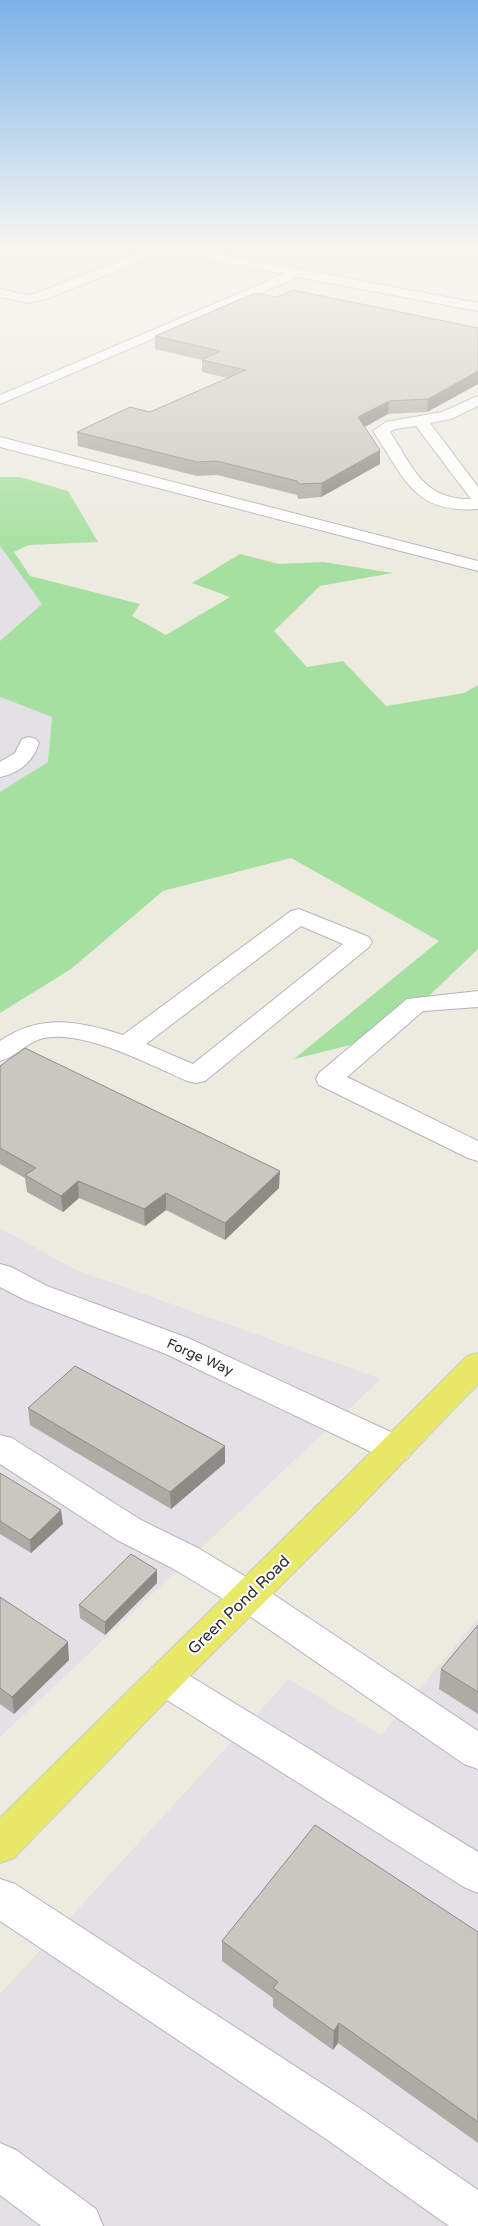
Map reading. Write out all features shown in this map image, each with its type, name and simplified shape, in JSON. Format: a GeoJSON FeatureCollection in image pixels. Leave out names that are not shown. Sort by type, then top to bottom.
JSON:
{"type":"FeatureCollection","features":[{"type":"Feature","properties":{"kind":"main road","name":"Green Pond Road"},"geometry":{"type":"LineString","coordinates":[[0,1845],[396,1449],[478,1364]]}},
{"type":"Feature","properties":{"kind":"lane"},"geometry":{"type":"LineString","coordinates":[[0,400],[115,351]]}},
{"type":"Feature","properties":{"kind":"lane"},"geometry":{"type":"LineString","coordinates":[[478,400],[446,416],[390,425],[381,431],[420,490],[428,496],[450,504],[478,504]]}},
{"type":"Feature","properties":{"kind":"lane"},"geometry":{"type":"LineString","coordinates":[[420,421],[478,498]]}},
{"type":"Feature","properties":{"kind":"lane"},"geometry":{"type":"LineString","coordinates":[[0,442],[478,566]]}},
{"type":"Feature","properties":{"kind":"lane"},"geometry":{"type":"LineString","coordinates":[[0,771],[24,756],[29,743]]}},
{"type":"Feature","properties":{"kind":"lane"},"geometry":{"type":"LineString","coordinates":[[0,1053],[38,1031],[68,1028],[126,1046],[196,1075],[360,942],[299,916],[126,1046]]}},
{"type":"Feature","properties":{"kind":"lane"},"geometry":{"type":"LineString","coordinates":[[478,999],[416,1004],[329,1079],[478,1152]]}},
{"type":"Feature","properties":{"kind":"lane","name":"Forge Way"},"geometry":{"type":"LineString","coordinates":[[0,1274],[36,1293],[177,1346],[396,1449]]}},
{"type":"Feature","properties":{"kind":"lane"},"geometry":{"type":"LineString","coordinates":[[0,1447],[129,1530],[185,1558],[248,1596],[478,1752]]}},
{"type":"Feature","properties":{"kind":"lane"},"geometry":{"type":"LineString","coordinates":[[164,1679],[478,1874]]}},
{"type":"Feature","properties":{"kind":"lane"},"geometry":{"type":"LineString","coordinates":[[0,1898],[345,2125],[478,2218]]}},
{"type":"Feature","properties":{"kind":"lane"},"geometry":{"type":"LineString","coordinates":[[0,2166],[78,2226]]}},
{"type":"Feature","properties":{"kind":"shaded area"},"geometry":{"type":"Polygon","coordinates":[[[0,546],[42,604],[0,641],[0,546]]]}},
{"type":"Feature","properties":{"kind":"shaded area"},"geometry":{"type":"Polygon","coordinates":[[[0,697],[52,717],[48,762],[0,792],[0,697]]]}},
{"type":"Feature","properties":{"kind":"shaded area"},"geometry":{"type":"Polygon","coordinates":[[[0,1228],[74,1269],[381,1379],[0,1737],[0,1228]]]}},
{"type":"Feature","properties":{"kind":"shaded area"},"geometry":{"type":"Polygon","coordinates":[[[478,1618],[478,2226],[0,2226],[0,1994],[289,1679],[381,1735],[478,1618]]]}},
{"type":"Feature","properties":{"kind":"green space"},"geometry":{"type":"Polygon","coordinates":[[[0,477],[20,477],[68,491],[98,542],[29,545],[14,552],[30,576],[140,604],[132,616],[166,635],[230,597],[192,583],[240,554],[279,564],[323,562],[393,573],[320,586],[274,631],[307,667],[343,661],[386,706],[464,693],[478,685],[478,949],[387,1036],[294,1059],[439,941],[291,858],[163,891],[71,969],[0,1013],[0,792],[48,762],[52,717],[0,697],[0,641],[42,604],[0,546],[0,477]]]}},
{"type":"Feature","properties":{"kind":"building"},"geometry":{"type":"Polygon","coordinates":[[[220,351],[478,351],[478,371],[428,399],[389,401],[358,417],[380,450],[322,483],[299,484],[297,481],[217,461],[197,462],[77,432],[130,407],[150,412],[246,370],[202,360],[220,351]]]}},
{"type":"Feature","properties":{"kind":"building"},"geometry":{"type":"Polygon","coordinates":[[[25,1048],[280,1171],[225,1223],[166,1193],[144,1209],[78,1181],[61,1196],[25,1175],[36,1168],[0,1148],[0,1066],[25,1048]]]}},
{"type":"Feature","properties":{"kind":"building"},"geometry":{"type":"Polygon","coordinates":[[[75,1366],[225,1446],[170,1492],[28,1408],[75,1366]]]}},
{"type":"Feature","properties":{"kind":"building"},"geometry":{"type":"Polygon","coordinates":[[[0,1473],[61,1510],[30,1540],[0,1521],[0,1473]]]}},
{"type":"Feature","properties":{"kind":"building"},"geometry":{"type":"Polygon","coordinates":[[[131,1554],[157,1570],[105,1622],[79,1605],[131,1554]]]}},
{"type":"Feature","properties":{"kind":"building"},"geometry":{"type":"Polygon","coordinates":[[[0,1597],[68,1642],[12,1697],[0,1688],[0,1597]]]}},
{"type":"Feature","properties":{"kind":"building"},"geometry":{"type":"Polygon","coordinates":[[[478,1625],[478,1692],[441,1669],[478,1625]]]}},
{"type":"Feature","properties":{"kind":"building"},"geometry":{"type":"Polygon","coordinates":[[[315,1825],[478,1932],[478,2122],[339,2023],[334,2031],[273,1988],[278,1982],[222,1941],[315,1825]]]}}]}
